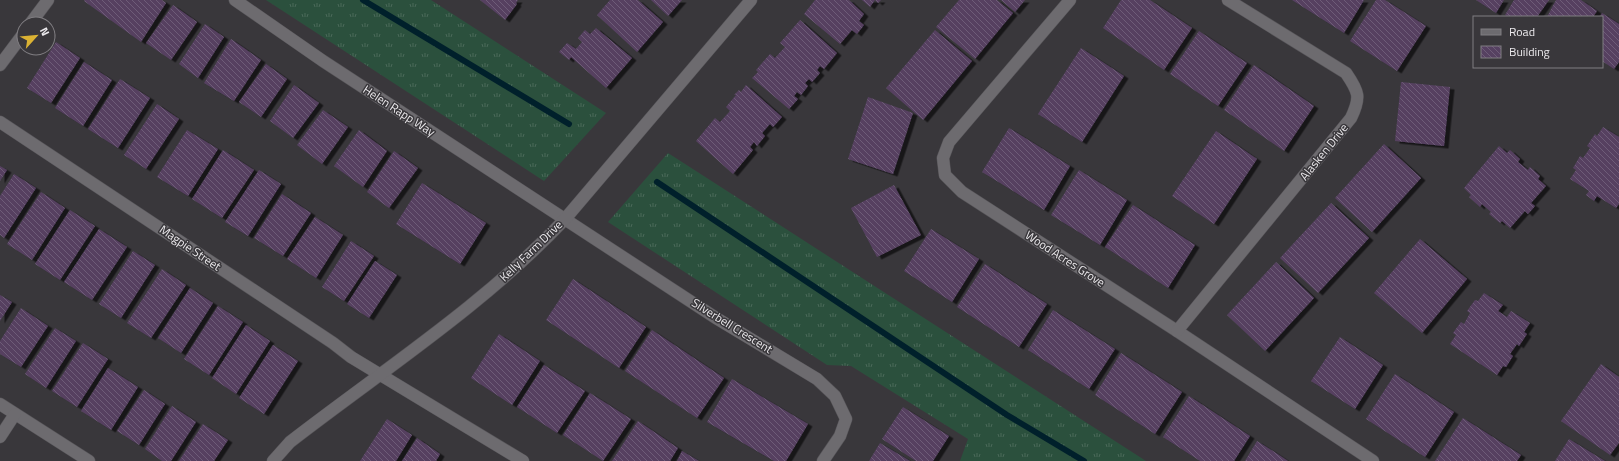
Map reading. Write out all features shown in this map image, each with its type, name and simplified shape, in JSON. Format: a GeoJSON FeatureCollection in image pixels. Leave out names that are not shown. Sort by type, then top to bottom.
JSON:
{"type":"FeatureCollection","features":[{"type":"Feature","properties":{"kind":"street"},"geometry":{"type":"LineString","coordinates":[[36,16],[48,0]]}},
{"type":"Feature","properties":{"kind":"street","name":"Helen Rapp Way"},"geometry":{"type":"LineString","coordinates":[[235,0],[324,61],[565,219]]}},
{"type":"Feature","properties":{"kind":"street","name":"Kelly Farm Drive"},"geometry":{"type":"LineString","coordinates":[[273,461],[290,442],[493,287],[538,247],[565,219],[751,0]]}},
{"type":"Feature","properties":{"kind":"street","name":"Wood Acres Grove"},"geometry":{"type":"LineString","coordinates":[[1070,0],[949,142],[943,158],[945,175],[962,192],[1177,331],[1373,461]]}},
{"type":"Feature","properties":{"kind":"street","name":"Alasken Drive"},"geometry":{"type":"LineString","coordinates":[[1177,331],[1351,118],[1358,101],[1355,86],[1346,73],[1228,0]]}},
{"type":"Feature","properties":{"kind":"street"},"geometry":{"type":"LineString","coordinates":[[0,65],[16,44]]}},
{"type":"Feature","properties":{"kind":"street","name":"Magpie Street"},"geometry":{"type":"LineString","coordinates":[[0,122],[351,357],[380,374]]}},
{"type":"Feature","properties":{"kind":"street","name":"Silverbell Crescent"},"geometry":{"type":"LineString","coordinates":[[565,219],[716,318],[817,379],[835,396],[846,419],[840,436],[823,461]]}},
{"type":"Feature","properties":{"kind":"street"},"geometry":{"type":"LineString","coordinates":[[380,374],[523,461]]}},
{"type":"Feature","properties":{"kind":"street"},"geometry":{"type":"LineString","coordinates":[[0,404],[89,461]]}},
{"type":"Feature","properties":{"kind":"street"},"geometry":{"type":"LineString","coordinates":[[0,437],[15,414]]}},
{"type":"Feature","properties":{"kind":"green space"},"geometry":{"type":"Polygon","coordinates":[[[266,0],[431,0],[606,113],[544,181],[266,0]]]}},
{"type":"Feature","properties":{"kind":"green space"},"geometry":{"type":"Polygon","coordinates":[[[668,153],[1146,461],[960,461],[968,439],[851,366],[827,365],[608,222],[668,153]]]}},
{"type":"Feature","properties":{"kind":"building"},"geometry":{"type":"Polygon","coordinates":[[[162,0],[166,3],[141,42],[84,1],[162,0]]]}},
{"type":"Feature","properties":{"kind":"building"},"geometry":{"type":"Polygon","coordinates":[[[480,0],[518,0],[516,3],[517,4],[505,20],[480,0]]]}},
{"type":"Feature","properties":{"kind":"building"},"geometry":{"type":"Polygon","coordinates":[[[610,0],[638,0],[663,22],[637,52],[597,15],[610,0]]]}},
{"type":"Feature","properties":{"kind":"building"},"geometry":{"type":"Polygon","coordinates":[[[651,0],[682,0],[668,16],[651,0]]]}},
{"type":"Feature","properties":{"kind":"building"},"geometry":{"type":"Polygon","coordinates":[[[815,0],[849,0],[864,14],[859,21],[864,25],[857,34],[852,30],[840,44],[804,14],[815,0]]]}},
{"type":"Feature","properties":{"kind":"building"},"geometry":{"type":"Polygon","coordinates":[[[862,0],[875,0],[870,7],[862,0]]]}},
{"type":"Feature","properties":{"kind":"building"},"geometry":{"type":"Polygon","coordinates":[[[959,0],[997,0],[1013,13],[975,59],[936,27],[959,0]]]}},
{"type":"Feature","properties":{"kind":"building"},"geometry":{"type":"Polygon","coordinates":[[[1001,0],[1025,0],[1015,12],[1001,0]]]}},
{"type":"Feature","properties":{"kind":"building"},"geometry":{"type":"Polygon","coordinates":[[[1121,0],[1150,0],[1192,28],[1164,70],[1103,28],[1121,0]]]}},
{"type":"Feature","properties":{"kind":"building"},"geometry":{"type":"Polygon","coordinates":[[[1292,0],[1364,0],[1344,33],[1292,0]]]}},
{"type":"Feature","properties":{"kind":"building"},"geometry":{"type":"Polygon","coordinates":[[[1376,0],[1385,0],[1426,26],[1397,71],[1350,41],[1376,0]]]}},
{"type":"Feature","properties":{"kind":"building"},"geometry":{"type":"Polygon","coordinates":[[[1476,0],[1504,0],[1496,13],[1476,0]]]}},
{"type":"Feature","properties":{"kind":"building"},"geometry":{"type":"Polygon","coordinates":[[[1514,0],[1549,0],[1538,16],[1505,15],[1514,0]]]}},
{"type":"Feature","properties":{"kind":"building"},"geometry":{"type":"Polygon","coordinates":[[[1556,0],[1581,0],[1597,11],[1594,16],[1548,16],[1556,0]]]}},
{"type":"Feature","properties":{"kind":"building"},"geometry":{"type":"Polygon","coordinates":[[[173,5],[197,22],[171,60],[146,43],[173,5]]]}},
{"type":"Feature","properties":{"kind":"building"},"geometry":{"type":"Polygon","coordinates":[[[1602,13],[1619,24],[1619,62],[1614,69],[1603,62],[1603,16],[1600,16],[1602,13]]]}},
{"type":"Feature","properties":{"kind":"building"},"geometry":{"type":"Polygon","coordinates":[[[800,20],[837,53],[824,69],[820,66],[817,70],[820,73],[812,82],[809,79],[805,83],[808,86],[801,95],[797,92],[794,96],[798,99],[789,109],[752,78],[758,72],[756,70],[770,54],[775,58],[785,47],[780,43],[800,20]]]}},
{"type":"Feature","properties":{"kind":"building"},"geometry":{"type":"Polygon","coordinates":[[[205,24],[224,37],[198,78],[179,64],[205,24]]]}},
{"type":"Feature","properties":{"kind":"building"},"geometry":{"type":"Polygon","coordinates":[[[596,28],[632,58],[606,88],[571,57],[569,60],[559,52],[567,43],[576,49],[582,42],[578,38],[585,30],[590,34],[596,28]]]}},
{"type":"Feature","properties":{"kind":"building"},"geometry":{"type":"Polygon","coordinates":[[[935,30],[972,61],[923,120],[886,88],[935,30]]]}},
{"type":"Feature","properties":{"kind":"building"},"geometry":{"type":"Polygon","coordinates":[[[1199,31],[1247,63],[1218,106],[1170,74],[1199,31]]]}},
{"type":"Feature","properties":{"kind":"building"},"geometry":{"type":"Polygon","coordinates":[[[231,39],[261,60],[234,101],[204,83],[231,39]]]}},
{"type":"Feature","properties":{"kind":"building"},"geometry":{"type":"Polygon","coordinates":[[[56,42],[80,58],[51,103],[27,88],[47,56],[56,56],[56,42]]]}},
{"type":"Feature","properties":{"kind":"building"},"geometry":{"type":"Polygon","coordinates":[[[1081,48],[1124,76],[1082,142],[1038,114],[1081,48]]]}},
{"type":"Feature","properties":{"kind":"building"},"geometry":{"type":"Polygon","coordinates":[[[84,62],[112,80],[83,126],[55,108],[84,62]]]}},
{"type":"Feature","properties":{"kind":"building"},"geometry":{"type":"Polygon","coordinates":[[[266,64],[287,79],[261,117],[239,102],[266,64]]]}},
{"type":"Feature","properties":{"kind":"building"},"geometry":{"type":"Polygon","coordinates":[[[1254,65],[1314,106],[1284,151],[1224,110],[1254,65]]]}},
{"type":"Feature","properties":{"kind":"building"},"geometry":{"type":"Polygon","coordinates":[[[120,79],[150,98],[118,148],[88,129],[120,79]]]}},
{"type":"Feature","properties":{"kind":"building"},"geometry":{"type":"Polygon","coordinates":[[[1401,82],[1450,87],[1444,146],[1395,141],[1401,82]]]}},
{"type":"Feature","properties":{"kind":"building"},"geometry":{"type":"Polygon","coordinates":[[[294,85],[319,103],[293,138],[270,121],[294,85]]]}},
{"type":"Feature","properties":{"kind":"building"},"geometry":{"type":"Polygon","coordinates":[[[746,85],[782,117],[773,127],[770,124],[762,133],[765,136],[757,146],[754,142],[750,147],[753,150],[733,174],[696,141],[715,118],[720,122],[730,111],[726,107],[736,95],[734,95],[739,90],[741,92],[746,85]]]}},
{"type":"Feature","properties":{"kind":"building"},"geometry":{"type":"Polygon","coordinates":[[[868,97],[913,113],[893,174],[848,159],[868,97]]]}},
{"type":"Feature","properties":{"kind":"building"},"geometry":{"type":"Polygon","coordinates":[[[157,104],[179,119],[146,169],[124,155],[157,104]]]}},
{"type":"Feature","properties":{"kind":"building"},"geometry":{"type":"Polygon","coordinates":[[[323,110],[348,127],[322,164],[297,145],[323,110]]]}},
{"type":"Feature","properties":{"kind":"building"},"geometry":{"type":"Polygon","coordinates":[[[1603,127],[1619,137],[1619,204],[1616,208],[1597,196],[1594,201],[1586,195],[1589,191],[1570,179],[1576,170],[1573,168],[1580,156],[1583,158],[1590,148],[1587,146],[1595,134],[1597,136],[1603,127]]]}},
{"type":"Feature","properties":{"kind":"building"},"geometry":{"type":"Polygon","coordinates":[[[1009,128],[1070,166],[1044,210],[982,172],[1009,128]]]}},
{"type":"Feature","properties":{"kind":"building"},"geometry":{"type":"Polygon","coordinates":[[[187,130],[218,149],[188,196],[157,177],[187,130]]]}},
{"type":"Feature","properties":{"kind":"building"},"geometry":{"type":"Polygon","coordinates":[[[359,130],[387,151],[363,187],[334,166],[359,130]]]}},
{"type":"Feature","properties":{"kind":"building"},"geometry":{"type":"Polygon","coordinates":[[[1216,131],[1257,159],[1214,224],[1172,196],[1216,131]]]}},
{"type":"Feature","properties":{"kind":"building"},"geometry":{"type":"Polygon","coordinates":[[[1384,144],[1421,178],[1372,232],[1335,198],[1384,144]]]}},
{"type":"Feature","properties":{"kind":"building"},"geometry":{"type":"Polygon","coordinates":[[[1499,146],[1507,153],[1510,150],[1520,159],[1518,162],[1528,170],[1530,167],[1540,176],[1538,179],[1546,186],[1531,203],[1535,206],[1528,214],[1525,211],[1510,228],[1502,221],[1500,223],[1489,214],[1491,212],[1482,204],[1480,207],[1469,197],[1471,195],[1464,188],[1499,146]]]}},
{"type":"Feature","properties":{"kind":"building"},"geometry":{"type":"Polygon","coordinates":[[[223,150],[254,170],[222,218],[192,199],[223,150]]]}},
{"type":"Feature","properties":{"kind":"building"},"geometry":{"type":"Polygon","coordinates":[[[394,151],[418,168],[389,208],[367,192],[394,151]]]}},
{"type":"Feature","properties":{"kind":"building"},"geometry":{"type":"Polygon","coordinates":[[[0,166],[7,170],[0,181],[0,166]]]}},
{"type":"Feature","properties":{"kind":"building"},"geometry":{"type":"Polygon","coordinates":[[[259,170],[281,184],[248,236],[225,222],[259,170]]]}},
{"type":"Feature","properties":{"kind":"building"},"geometry":{"type":"Polygon","coordinates":[[[1079,170],[1127,200],[1100,245],[1051,215],[1079,170]]]}},
{"type":"Feature","properties":{"kind":"building"},"geometry":{"type":"Polygon","coordinates":[[[14,174],[36,188],[4,238],[0,235],[0,196],[14,174]]]}},
{"type":"Feature","properties":{"kind":"building"},"geometry":{"type":"Polygon","coordinates":[[[422,183],[486,223],[460,264],[396,224],[422,183]]]}},
{"type":"Feature","properties":{"kind":"building"},"geometry":{"type":"Polygon","coordinates":[[[894,185],[921,235],[877,257],[851,208],[894,185]]]}},
{"type":"Feature","properties":{"kind":"building"},"geometry":{"type":"Polygon","coordinates":[[[41,192],[65,208],[32,260],[7,244],[41,192]]]}},
{"type":"Feature","properties":{"kind":"building"},"geometry":{"type":"Polygon","coordinates":[[[282,194],[311,213],[283,256],[254,238],[282,194]]]}},
{"type":"Feature","properties":{"kind":"building"},"geometry":{"type":"Polygon","coordinates":[[[1331,203],[1369,238],[1318,293],[1280,258],[1331,203]]]}},
{"type":"Feature","properties":{"kind":"building"},"geometry":{"type":"Polygon","coordinates":[[[1133,205],[1195,245],[1168,288],[1105,247],[1133,205]]]}},
{"type":"Feature","properties":{"kind":"building"},"geometry":{"type":"Polygon","coordinates":[[[70,210],[95,226],[60,280],[35,264],[70,210]]]}},
{"type":"Feature","properties":{"kind":"building"},"geometry":{"type":"Polygon","coordinates":[[[315,217],[343,235],[316,278],[287,259],[315,217]]]}},
{"type":"Feature","properties":{"kind":"building"},"geometry":{"type":"Polygon","coordinates":[[[99,229],[127,247],[92,300],[64,282],[99,229]]]}},
{"type":"Feature","properties":{"kind":"building"},"geometry":{"type":"Polygon","coordinates":[[[931,229],[979,259],[952,302],[904,271],[931,229]]]}},
{"type":"Feature","properties":{"kind":"building"},"geometry":{"type":"Polygon","coordinates":[[[1420,239],[1467,279],[1422,333],[1374,293],[1420,239]]]}},
{"type":"Feature","properties":{"kind":"building"},"geometry":{"type":"Polygon","coordinates":[[[351,241],[374,256],[344,301],[322,287],[351,241]]]}},
{"type":"Feature","properties":{"kind":"building"},"geometry":{"type":"Polygon","coordinates":[[[133,251],[155,265],[121,318],[99,304],[133,251]]]}},
{"type":"Feature","properties":{"kind":"building"},"geometry":{"type":"Polygon","coordinates":[[[375,261],[397,275],[369,318],[347,304],[375,261]]]}},
{"type":"Feature","properties":{"kind":"building"},"geometry":{"type":"Polygon","coordinates":[[[1276,262],[1314,298],[1265,351],[1227,315],[1276,262]]]}},
{"type":"Feature","properties":{"kind":"building"},"geometry":{"type":"Polygon","coordinates":[[[985,264],[1047,304],[1019,347],[957,307],[985,264]]]}},
{"type":"Feature","properties":{"kind":"building"},"geometry":{"type":"Polygon","coordinates":[[[162,269],[186,285],[151,338],[127,323],[162,269]]]}},
{"type":"Feature","properties":{"kind":"building"},"geometry":{"type":"Polygon","coordinates":[[[573,279],[646,327],[619,368],[546,320],[573,279]]]}},
{"type":"Feature","properties":{"kind":"building"},"geometry":{"type":"Polygon","coordinates":[[[190,288],[213,303],[181,353],[158,338],[190,288]]]}},
{"type":"Feature","properties":{"kind":"building"},"geometry":{"type":"Polygon","coordinates":[[[1484,293],[1503,305],[1498,311],[1507,317],[1511,311],[1530,323],[1524,332],[1527,334],[1519,346],[1517,344],[1510,354],[1513,356],[1506,367],[1503,366],[1497,375],[1450,344],[1456,335],[1453,333],[1461,322],[1464,324],[1470,313],[1467,311],[1475,300],[1478,301],[1484,293]]]}},
{"type":"Feature","properties":{"kind":"building"},"geometry":{"type":"Polygon","coordinates":[[[0,295],[12,302],[0,321],[0,295]]]}},
{"type":"Feature","properties":{"kind":"building"},"geometry":{"type":"Polygon","coordinates":[[[218,306],[243,322],[209,375],[184,359],[218,306]]]}},
{"type":"Feature","properties":{"kind":"building"},"geometry":{"type":"Polygon","coordinates":[[[21,308],[48,326],[21,367],[0,354],[0,341],[21,308]]]}},
{"type":"Feature","properties":{"kind":"building"},"geometry":{"type":"Polygon","coordinates":[[[1053,310],[1115,349],[1089,389],[1028,350],[1053,310]]]}},
{"type":"Feature","properties":{"kind":"building"},"geometry":{"type":"Polygon","coordinates":[[[246,325],[270,341],[236,394],[212,378],[246,325]]]}},
{"type":"Feature","properties":{"kind":"building"},"geometry":{"type":"Polygon","coordinates":[[[55,328],[76,341],[46,388],[25,374],[55,328]]]}},
{"type":"Feature","properties":{"kind":"building"},"geometry":{"type":"Polygon","coordinates":[[[652,330],[724,378],[697,418],[625,371],[652,330]]]}},
{"type":"Feature","properties":{"kind":"building"},"geometry":{"type":"Polygon","coordinates":[[[499,334],[540,361],[512,405],[471,378],[499,334]]]}},
{"type":"Feature","properties":{"kind":"building"},"geometry":{"type":"Polygon","coordinates":[[[1340,337],[1383,365],[1355,409],[1311,381],[1340,337]]]}},
{"type":"Feature","properties":{"kind":"building"},"geometry":{"type":"Polygon","coordinates":[[[83,343],[108,359],[77,407],[52,391],[83,343]]]}},
{"type":"Feature","properties":{"kind":"building"},"geometry":{"type":"Polygon","coordinates":[[[273,345],[298,361],[264,414],[239,398],[273,345]]]}},
{"type":"Feature","properties":{"kind":"building"},"geometry":{"type":"Polygon","coordinates":[[[1121,353],[1182,392],[1155,434],[1095,395],[1121,353]]]}},
{"type":"Feature","properties":{"kind":"building"},"geometry":{"type":"Polygon","coordinates":[[[1601,364],[1619,377],[1619,443],[1610,455],[1561,421],[1601,364]]]}},
{"type":"Feature","properties":{"kind":"building"},"geometry":{"type":"Polygon","coordinates":[[[544,365],[585,391],[557,433],[517,407],[544,365]]]}},
{"type":"Feature","properties":{"kind":"building"},"geometry":{"type":"Polygon","coordinates":[[[108,368],[138,387],[111,430],[81,411],[108,368]]]}},
{"type":"Feature","properties":{"kind":"building"},"geometry":{"type":"Polygon","coordinates":[[[1395,374],[1454,412],[1425,457],[1366,419],[1395,374]]]}},
{"type":"Feature","properties":{"kind":"building"},"geometry":{"type":"Polygon","coordinates":[[[732,379],[808,424],[786,461],[774,461],[707,422],[732,379]]]}},
{"type":"Feature","properties":{"kind":"building"},"geometry":{"type":"Polygon","coordinates":[[[144,390],[165,404],[139,445],[117,431],[144,390]]]}},
{"type":"Feature","properties":{"kind":"building"},"geometry":{"type":"Polygon","coordinates":[[[590,393],[631,419],[603,461],[563,435],[590,393]]]}},
{"type":"Feature","properties":{"kind":"building"},"geometry":{"type":"Polygon","coordinates":[[[1189,396],[1250,436],[1234,461],[1200,461],[1163,437],[1189,396]]]}},
{"type":"Feature","properties":{"kind":"building"},"geometry":{"type":"Polygon","coordinates":[[[172,406],[196,422],[171,461],[162,461],[145,449],[172,406]]]}},
{"type":"Feature","properties":{"kind":"building"},"geometry":{"type":"Polygon","coordinates":[[[903,407],[949,436],[933,461],[916,461],[882,439],[903,407]]]}},
{"type":"Feature","properties":{"kind":"building"},"geometry":{"type":"Polygon","coordinates":[[[1463,418],[1521,455],[1517,461],[1435,461],[1463,418]]]}},
{"type":"Feature","properties":{"kind":"building"},"geometry":{"type":"Polygon","coordinates":[[[387,419],[412,435],[396,461],[360,461],[387,419]]]}},
{"type":"Feature","properties":{"kind":"building"},"geometry":{"type":"Polygon","coordinates":[[[638,421],[678,448],[670,461],[612,461],[638,421]]]}},
{"type":"Feature","properties":{"kind":"building"},"geometry":{"type":"Polygon","coordinates":[[[203,424],[228,440],[214,461],[179,461],[203,424]]]}},
{"type":"Feature","properties":{"kind":"building"},"geometry":{"type":"Polygon","coordinates":[[[417,438],[440,454],[436,461],[402,461],[417,438]]]}},
{"type":"Feature","properties":{"kind":"building"},"geometry":{"type":"Polygon","coordinates":[[[1569,439],[1605,461],[1555,461],[1569,439]]]}},
{"type":"Feature","properties":{"kind":"building"},"geometry":{"type":"Polygon","coordinates":[[[1257,441],[1273,451],[1288,461],[1245,461],[1257,441]]]}},
{"type":"Feature","properties":{"kind":"building"},"geometry":{"type":"Polygon","coordinates":[[[880,443],[910,461],[869,461],[880,443]]]}},
{"type":"Feature","properties":{"kind":"building"},"geometry":{"type":"Polygon","coordinates":[[[682,451],[699,461],[677,461],[682,451]]]}},
{"type":"Feature","properties":{"kind":"waterway"},"geometry":{"type":"LineString","coordinates":[[363,0],[569,124]]}},
{"type":"Feature","properties":{"kind":"waterway"},"geometry":{"type":"LineString","coordinates":[[657,182],[1007,415],[1084,461]]}}]}
